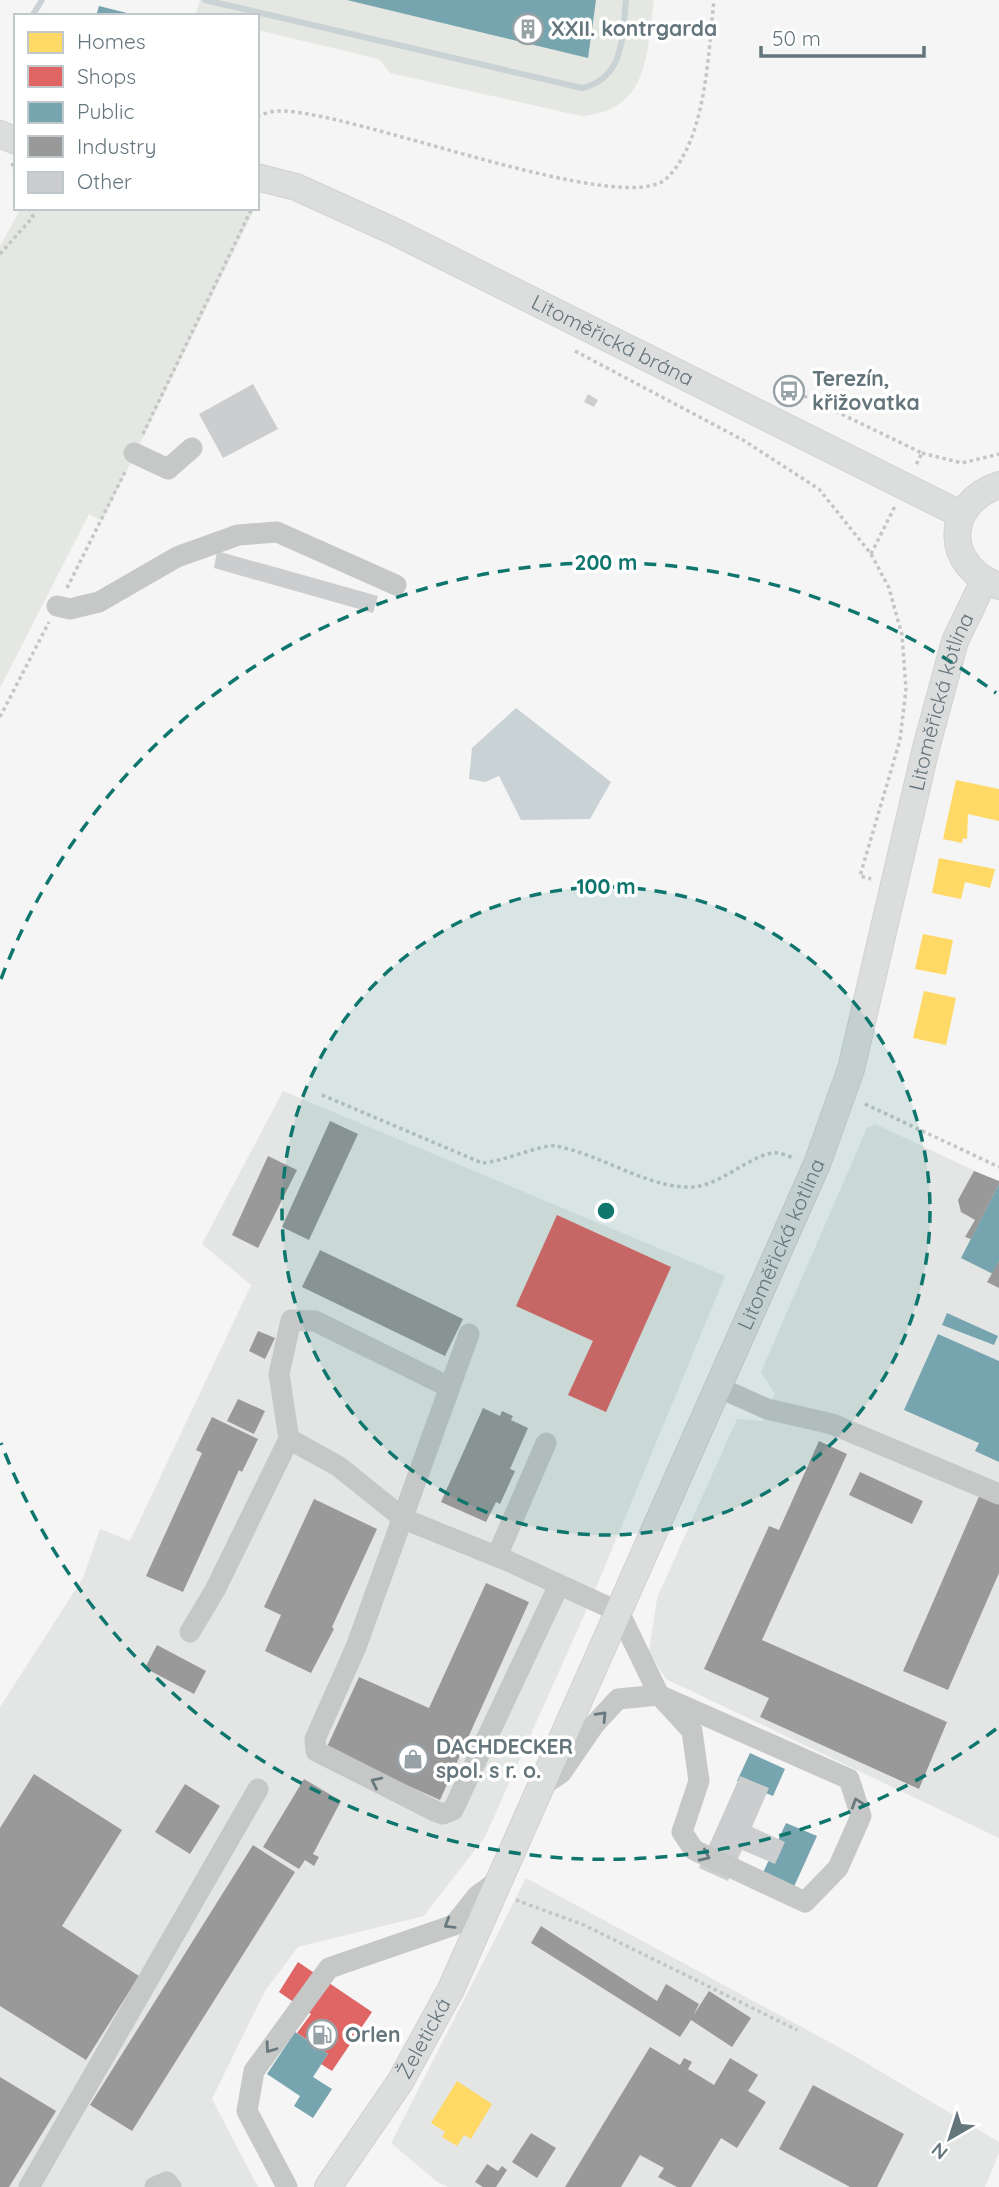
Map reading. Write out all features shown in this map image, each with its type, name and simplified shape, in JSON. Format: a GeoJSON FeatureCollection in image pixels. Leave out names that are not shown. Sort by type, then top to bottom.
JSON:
{"type":"FeatureCollection","features":[{"type":"Feature","properties":{"kind":"main road","name":"Litoměřická brána"},"geometry":{"type":"LineString","coordinates":[[259,178],[296,187],[391,230],[962,514]]}},
{"type":"Feature","properties":{"kind":"main road"},"geometry":{"type":"LineString","coordinates":[[992,583],[967,565],[958,545],[962,514],[971,501],[984,491],[999,485]]}},
{"type":"Feature","properties":{"kind":"main road","name":"Litoměřická kotlina"},"geometry":{"type":"LineString","coordinates":[[497,1886],[817,1164],[842,1094],[895,886],[926,748],[956,641],[992,583]]}},
{"type":"Feature","properties":{"kind":"main road","name":"Želetická"},"geometry":{"type":"LineString","coordinates":[[328,2187],[372,2126],[420,2047],[451,1989],[497,1886]]}},
{"type":"Feature","properties":{"kind":"lane"},"geometry":{"type":"LineString","coordinates":[[134,453],[168,469],[192,448]]}},
{"type":"Feature","properties":{"kind":"lane"},"geometry":{"type":"LineString","coordinates":[[57,606],[70,609],[99,602],[177,557],[238,535],[277,532],[396,585]]}},
{"type":"Feature","properties":{"kind":"lane"},"geometry":{"type":"LineString","coordinates":[[190,1632],[215,1590],[289,1439],[279,1374],[291,1320],[315,1321],[449,1387]]}},
{"type":"Feature","properties":{"kind":"lane"},"geometry":{"type":"LineString","coordinates":[[470,1335],[356,1647],[315,1739],[314,1748],[320,1754],[437,1812],[448,1813],[456,1804],[559,1585]]}},
{"type":"Feature","properties":{"kind":"lane"},"geometry":{"type":"LineString","coordinates":[[720,1388],[767,1409],[832,1424],[999,1494]]}},
{"type":"Feature","properties":{"kind":"lane"},"geometry":{"type":"LineString","coordinates":[[289,1439],[338,1466],[404,1519],[497,1556],[618,1612],[659,1695],[692,1731],[699,1781],[682,1832],[694,1850],[805,1902],[838,1868],[861,1816],[849,1779],[659,1695],[618,1699],[594,1725],[561,1773],[542,1785]]}},
{"type":"Feature","properties":{"kind":"lane"},"geometry":{"type":"LineString","coordinates":[[497,1556],[546,1443]]}},
{"type":"Feature","properties":{"kind":"lane"},"geometry":{"type":"LineString","coordinates":[[29,2187],[258,1789]]}},
{"type":"Feature","properties":{"kind":"lane"},"geometry":{"type":"LineString","coordinates":[[287,2187],[247,2111],[254,2071],[329,1968],[454,1925],[477,1896],[497,1886]]}},
{"type":"Feature","properties":{"kind":"lane"},"geometry":{"type":"LineString","coordinates":[[155,2187],[167,2182],[170,2187]]}},
{"type":"Feature","properties":{"kind":"path"},"geometry":{"type":"LineString","coordinates":[[259,116],[278,111],[342,122],[594,187],[645,187],[666,179],[687,146],[701,107],[714,0]]}},
{"type":"Feature","properties":{"kind":"path"},"geometry":{"type":"LineString","coordinates":[[0,254],[33,217],[30,210]]}},
{"type":"Feature","properties":{"kind":"path"},"geometry":{"type":"LineString","coordinates":[[565,346],[743,440],[819,489],[871,554],[889,588],[902,635],[905,699],[900,740],[860,876],[895,886]]}},
{"type":"Feature","properties":{"kind":"path"},"geometry":{"type":"LineString","coordinates":[[922,453],[962,463],[999,454]]}},
{"type":"Feature","properties":{"kind":"path"},"geometry":{"type":"LineString","coordinates":[[842,1094],[999,1167]]}},
{"type":"Feature","properties":{"kind":"path"},"geometry":{"type":"LineString","coordinates":[[322,1095],[482,1163],[501,1162],[551,1145],[671,1185],[700,1186],[738,1172],[755,1159],[774,1153],[817,1164]]}},
{"type":"Feature","properties":{"kind":"path"},"geometry":{"type":"LineString","coordinates":[[497,1886],[584,1925],[797,2030]]}},
{"type":"Feature","properties":{"kind":"shaded area"},"geometry":{"type":"Polygon","coordinates":[[[200,0],[654,0],[646,59],[632,91],[620,103],[604,112],[581,116],[390,73],[379,59],[259,30],[259,14],[196,14],[200,0]]]}},
{"type":"Feature","properties":{"kind":"shaded area"},"geometry":{"type":"Polygon","coordinates":[[[20,210],[254,210],[102,521],[89,514],[0,688],[0,246],[20,210]]]}},
{"type":"Feature","properties":{"kind":"shaded area"},"geometry":{"type":"Polygon","coordinates":[[[516,708],[611,782],[590,819],[521,820],[499,776],[485,782],[469,779],[472,748],[516,708]]]}},
{"type":"Feature","properties":{"kind":"shaded area"},"geometry":{"type":"Polygon","coordinates":[[[283,1091],[725,1276],[591,1600],[485,1837],[424,1916],[298,1947],[265,1991],[212,2099],[258,2187],[0,2187],[0,1707],[83,1578],[100,1529],[130,1541],[251,1285],[202,1244],[283,1091]]]}},
{"type":"Feature","properties":{"kind":"shaded area"},"geometry":{"type":"Polygon","coordinates":[[[875,1124],[999,1182],[999,1838],[666,1679],[649,1652],[657,1598],[737,1419],[763,1421],[775,1394],[761,1372],[867,1128],[875,1124]]]}},
{"type":"Feature","properties":{"kind":"shaded area"},"geometry":{"type":"Polygon","coordinates":[[[526,1878],[846,2051],[999,2142],[999,2153],[985,2187],[448,2187],[436,2181],[391,2143],[526,1878]]]}},
{"type":"Feature","properties":{"kind":"building: Homes"},"geometry":{"type":"Polygon","coordinates":[[[956,780],[999,789],[999,821],[968,814],[967,839],[963,838],[962,843],[943,839],[956,780]]]}},
{"type":"Feature","properties":{"kind":"building: Homes"},"geometry":{"type":"Polygon","coordinates":[[[939,858],[995,869],[990,888],[965,882],[961,899],[932,893],[939,858]]]}},
{"type":"Feature","properties":{"kind":"building: Homes"},"geometry":{"type":"Polygon","coordinates":[[[923,934],[953,940],[946,975],[915,969],[923,934]]]}},
{"type":"Feature","properties":{"kind":"building: Homes"},"geometry":{"type":"Polygon","coordinates":[[[924,991],[956,998],[946,1045],[913,1038],[924,991]]]}},
{"type":"Feature","properties":{"kind":"building: Homes"},"geometry":{"type":"Polygon","coordinates":[[[457,2081],[492,2104],[471,2139],[464,2135],[457,2146],[442,2137],[445,2132],[431,2123],[457,2081]]]}},
{"type":"Feature","properties":{"kind":"building: Shops"},"geometry":{"type":"Polygon","coordinates":[[[557,1215],[671,1267],[606,1412],[568,1395],[593,1341],[516,1306],[557,1215]]]}},
{"type":"Feature","properties":{"kind":"building: Shops"},"geometry":{"type":"Polygon","coordinates":[[[298,1962],[372,2012],[332,2071],[321,2064],[328,2054],[297,2033],[311,2014],[279,1992],[298,1962]]]}},
{"type":"Feature","properties":{"kind":"building: Public","name":"XXII. kontrgarda"},"geometry":{"type":"Polygon","coordinates":[[[347,0],[596,0],[588,58],[347,0]]]}},
{"type":"Feature","properties":{"kind":"building: Public"},"geometry":{"type":"Polygon","coordinates":[[[99,6],[131,14],[97,14],[99,6]]]}},
{"type":"Feature","properties":{"kind":"building: Public"},"geometry":{"type":"Polygon","coordinates":[[[999,1184],[999,1261],[993,1274],[961,1258],[999,1184]]]}},
{"type":"Feature","properties":{"kind":"building: Public"},"geometry":{"type":"Polygon","coordinates":[[[947,1313],[998,1336],[994,1345],[942,1325],[947,1313]]]}},
{"type":"Feature","properties":{"kind":"building: Public"},"geometry":{"type":"Polygon","coordinates":[[[938,1334],[999,1361],[999,1462],[975,1451],[979,1443],[904,1410],[938,1334]]]}},
{"type":"Feature","properties":{"kind":"building: Public"},"geometry":{"type":"Polygon","coordinates":[[[750,1753],[785,1769],[773,1796],[737,1781],[750,1753]]]}},
{"type":"Feature","properties":{"kind":"building: Public"},"geometry":{"type":"Polygon","coordinates":[[[786,1823],[817,1836],[792,1891],[761,1877],[786,1823]]]}},
{"type":"Feature","properties":{"kind":"building: Public"},"geometry":{"type":"Polygon","coordinates":[[[295,2032],[328,2054],[313,2077],[332,2089],[313,2118],[294,2106],[300,2096],[267,2074],[295,2032]]]}},
{"type":"Feature","properties":{"kind":"building: Industry"},"geometry":{"type":"Polygon","coordinates":[[[330,1121],[358,1134],[309,1240],[282,1227],[330,1121]]]}},
{"type":"Feature","properties":{"kind":"building: Industry"},"geometry":{"type":"Polygon","coordinates":[[[268,1156],[297,1170],[258,1248],[232,1235],[268,1156]]]}},
{"type":"Feature","properties":{"kind":"building: Industry"},"geometry":{"type":"Polygon","coordinates":[[[974,1171],[999,1181],[999,1184],[971,1239],[965,1237],[975,1220],[961,1212],[958,1200],[974,1171]]]}},
{"type":"Feature","properties":{"kind":"building: Industry"},"geometry":{"type":"Polygon","coordinates":[[[320,1250],[463,1319],[445,1356],[302,1287],[320,1250]]]}},
{"type":"Feature","properties":{"kind":"building: Industry"},"geometry":{"type":"Polygon","coordinates":[[[999,1261],[999,1288],[987,1282],[999,1261]]]}},
{"type":"Feature","properties":{"kind":"building: Industry"},"geometry":{"type":"Polygon","coordinates":[[[258,1331],[275,1338],[265,1359],[249,1351],[258,1331]]]}},
{"type":"Feature","properties":{"kind":"building: Industry"},"geometry":{"type":"Polygon","coordinates":[[[238,1399],[265,1411],[254,1434],[227,1421],[238,1399]]]}},
{"type":"Feature","properties":{"kind":"building: Industry"},"geometry":{"type":"Polygon","coordinates":[[[483,1408],[500,1416],[502,1411],[513,1416],[511,1420],[528,1428],[510,1469],[515,1471],[500,1504],[496,1502],[486,1522],[441,1502],[483,1408]]]}},
{"type":"Feature","properties":{"kind":"building: Industry"},"geometry":{"type":"Polygon","coordinates":[[[212,1417],[258,1439],[242,1472],[239,1470],[183,1592],[146,1576],[202,1453],[196,1450],[212,1417]]]}},
{"type":"Feature","properties":{"kind":"building: Industry"},"geometry":{"type":"Polygon","coordinates":[[[819,1441],[847,1454],[762,1640],[947,1722],[919,1789],[760,1717],[769,1698],[704,1669],[769,1526],[779,1530],[819,1441]]]}},
{"type":"Feature","properties":{"kind":"building: Industry"},"geometry":{"type":"Polygon","coordinates":[[[860,1472],[923,1501],[912,1524],[849,1495],[860,1472]]]}},
{"type":"Feature","properties":{"kind":"building: Industry"},"geometry":{"type":"Polygon","coordinates":[[[980,1494],[999,1503],[999,1573],[948,1690],[903,1671],[980,1494]]]}},
{"type":"Feature","properties":{"kind":"building: Industry"},"geometry":{"type":"Polygon","coordinates":[[[314,1499],[377,1529],[332,1627],[334,1629],[311,1673],[265,1651],[281,1615],[264,1607],[314,1499]]]}},
{"type":"Feature","properties":{"kind":"building: Industry"},"geometry":{"type":"Polygon","coordinates":[[[486,1583],[529,1602],[440,1800],[326,1749],[359,1677],[429,1708],[486,1583]]]}},
{"type":"Feature","properties":{"kind":"building: Industry"},"geometry":{"type":"Polygon","coordinates":[[[157,1645],[206,1671],[194,1694],[145,1668],[157,1645]]]}},
{"type":"Feature","properties":{"kind":"building: Industry"},"geometry":{"type":"Polygon","coordinates":[[[34,1774],[122,1830],[62,1926],[139,1976],[86,2060],[0,2006],[0,1828],[34,1774]]]}},
{"type":"Feature","properties":{"kind":"building: Industry"},"geometry":{"type":"Polygon","coordinates":[[[304,1779],[341,1801],[313,1854],[319,1857],[314,1866],[305,1860],[299,1869],[263,1847],[304,1779]]]}},
{"type":"Feature","properties":{"kind":"building: Industry"},"geometry":{"type":"Polygon","coordinates":[[[185,1784],[220,1806],[190,1854],[155,1832],[185,1784]]]}},
{"type":"Feature","properties":{"kind":"building: Industry"},"geometry":{"type":"Polygon","coordinates":[[[253,1845],[295,1872],[132,2131],[90,2105],[253,1845]]]}},
{"type":"Feature","properties":{"kind":"building: Industry"},"geometry":{"type":"Polygon","coordinates":[[[541,1926],[657,2001],[666,1984],[699,2004],[693,2016],[709,1991],[751,2018],[732,2047],[691,2020],[680,2037],[531,1943],[541,1926]]]}},
{"type":"Feature","properties":{"kind":"building: Industry"},"geometry":{"type":"Polygon","coordinates":[[[650,2047],[680,2065],[684,2058],[692,2062],[688,2069],[714,2085],[730,2058],[758,2075],[748,2091],[766,2102],[737,2148],[721,2138],[691,2187],[677,2187],[658,2177],[664,2168],[640,2155],[621,2187],[565,2187],[650,2047]]]}},
{"type":"Feature","properties":{"kind":"building: Industry"},"geometry":{"type":"Polygon","coordinates":[[[0,2077],[56,2111],[9,2187],[0,2187],[0,2077]]]}},
{"type":"Feature","properties":{"kind":"building: Industry"},"geometry":{"type":"Polygon","coordinates":[[[813,2085],[904,2134],[877,2187],[850,2187],[779,2149],[813,2085]]]}},
{"type":"Feature","properties":{"kind":"building: Industry"},"geometry":{"type":"Polygon","coordinates":[[[531,2133],[556,2148],[537,2178],[512,2162],[531,2133]]]}},
{"type":"Feature","properties":{"kind":"building: Industry"},"geometry":{"type":"Polygon","coordinates":[[[487,2164],[498,2171],[502,2166],[507,2170],[496,2187],[483,2187],[475,2182],[487,2164]]]}},
{"type":"Feature","properties":{"kind":"building: Other"},"geometry":{"type":"Polygon","coordinates":[[[253,384],[278,429],[223,458],[199,414],[253,384]]]}},
{"type":"Feature","properties":{"kind":"building: Other"},"geometry":{"type":"Polygon","coordinates":[[[588,394],[598,400],[594,407],[584,402],[588,394]]]}},
{"type":"Feature","properties":{"kind":"building: Other"},"geometry":{"type":"Polygon","coordinates":[[[217,551],[378,596],[373,613],[214,568],[217,551]]]}},
{"type":"Feature","properties":{"kind":"building: Other"},"geometry":{"type":"Polygon","coordinates":[[[740,1776],[769,1788],[752,1827],[785,1842],[775,1864],[742,1850],[728,1881],[699,1868],[740,1776]]]}},
{"type":"Feature","properties":{"kind":"waterway"},"geometry":{"type":"LineString","coordinates":[[33,14],[42,0]]}},
{"type":"Feature","properties":{"kind":"waterway"},"geometry":{"type":"LineString","coordinates":[[205,0],[582,88],[596,83],[614,65],[622,41],[626,0]]}},
{"type":"Feature","properties":{"kind":"place","name":"XXII. kontrgarda"},"geometry":{"type":"Point","coordinates":[528,29]}},
{"type":"Feature","properties":{"kind":"place","name":"Terezín, křižovatka"},"geometry":{"type":"Point","coordinates":[789,391]}},
{"type":"Feature","properties":{"kind":"place","name":"DACHDECKER spol. s r. o."},"geometry":{"type":"Point","coordinates":[413,1759]}},
{"type":"Feature","properties":{"kind":"place","name":"Orlen"},"geometry":{"type":"Point","coordinates":[322,2035]}}]}
